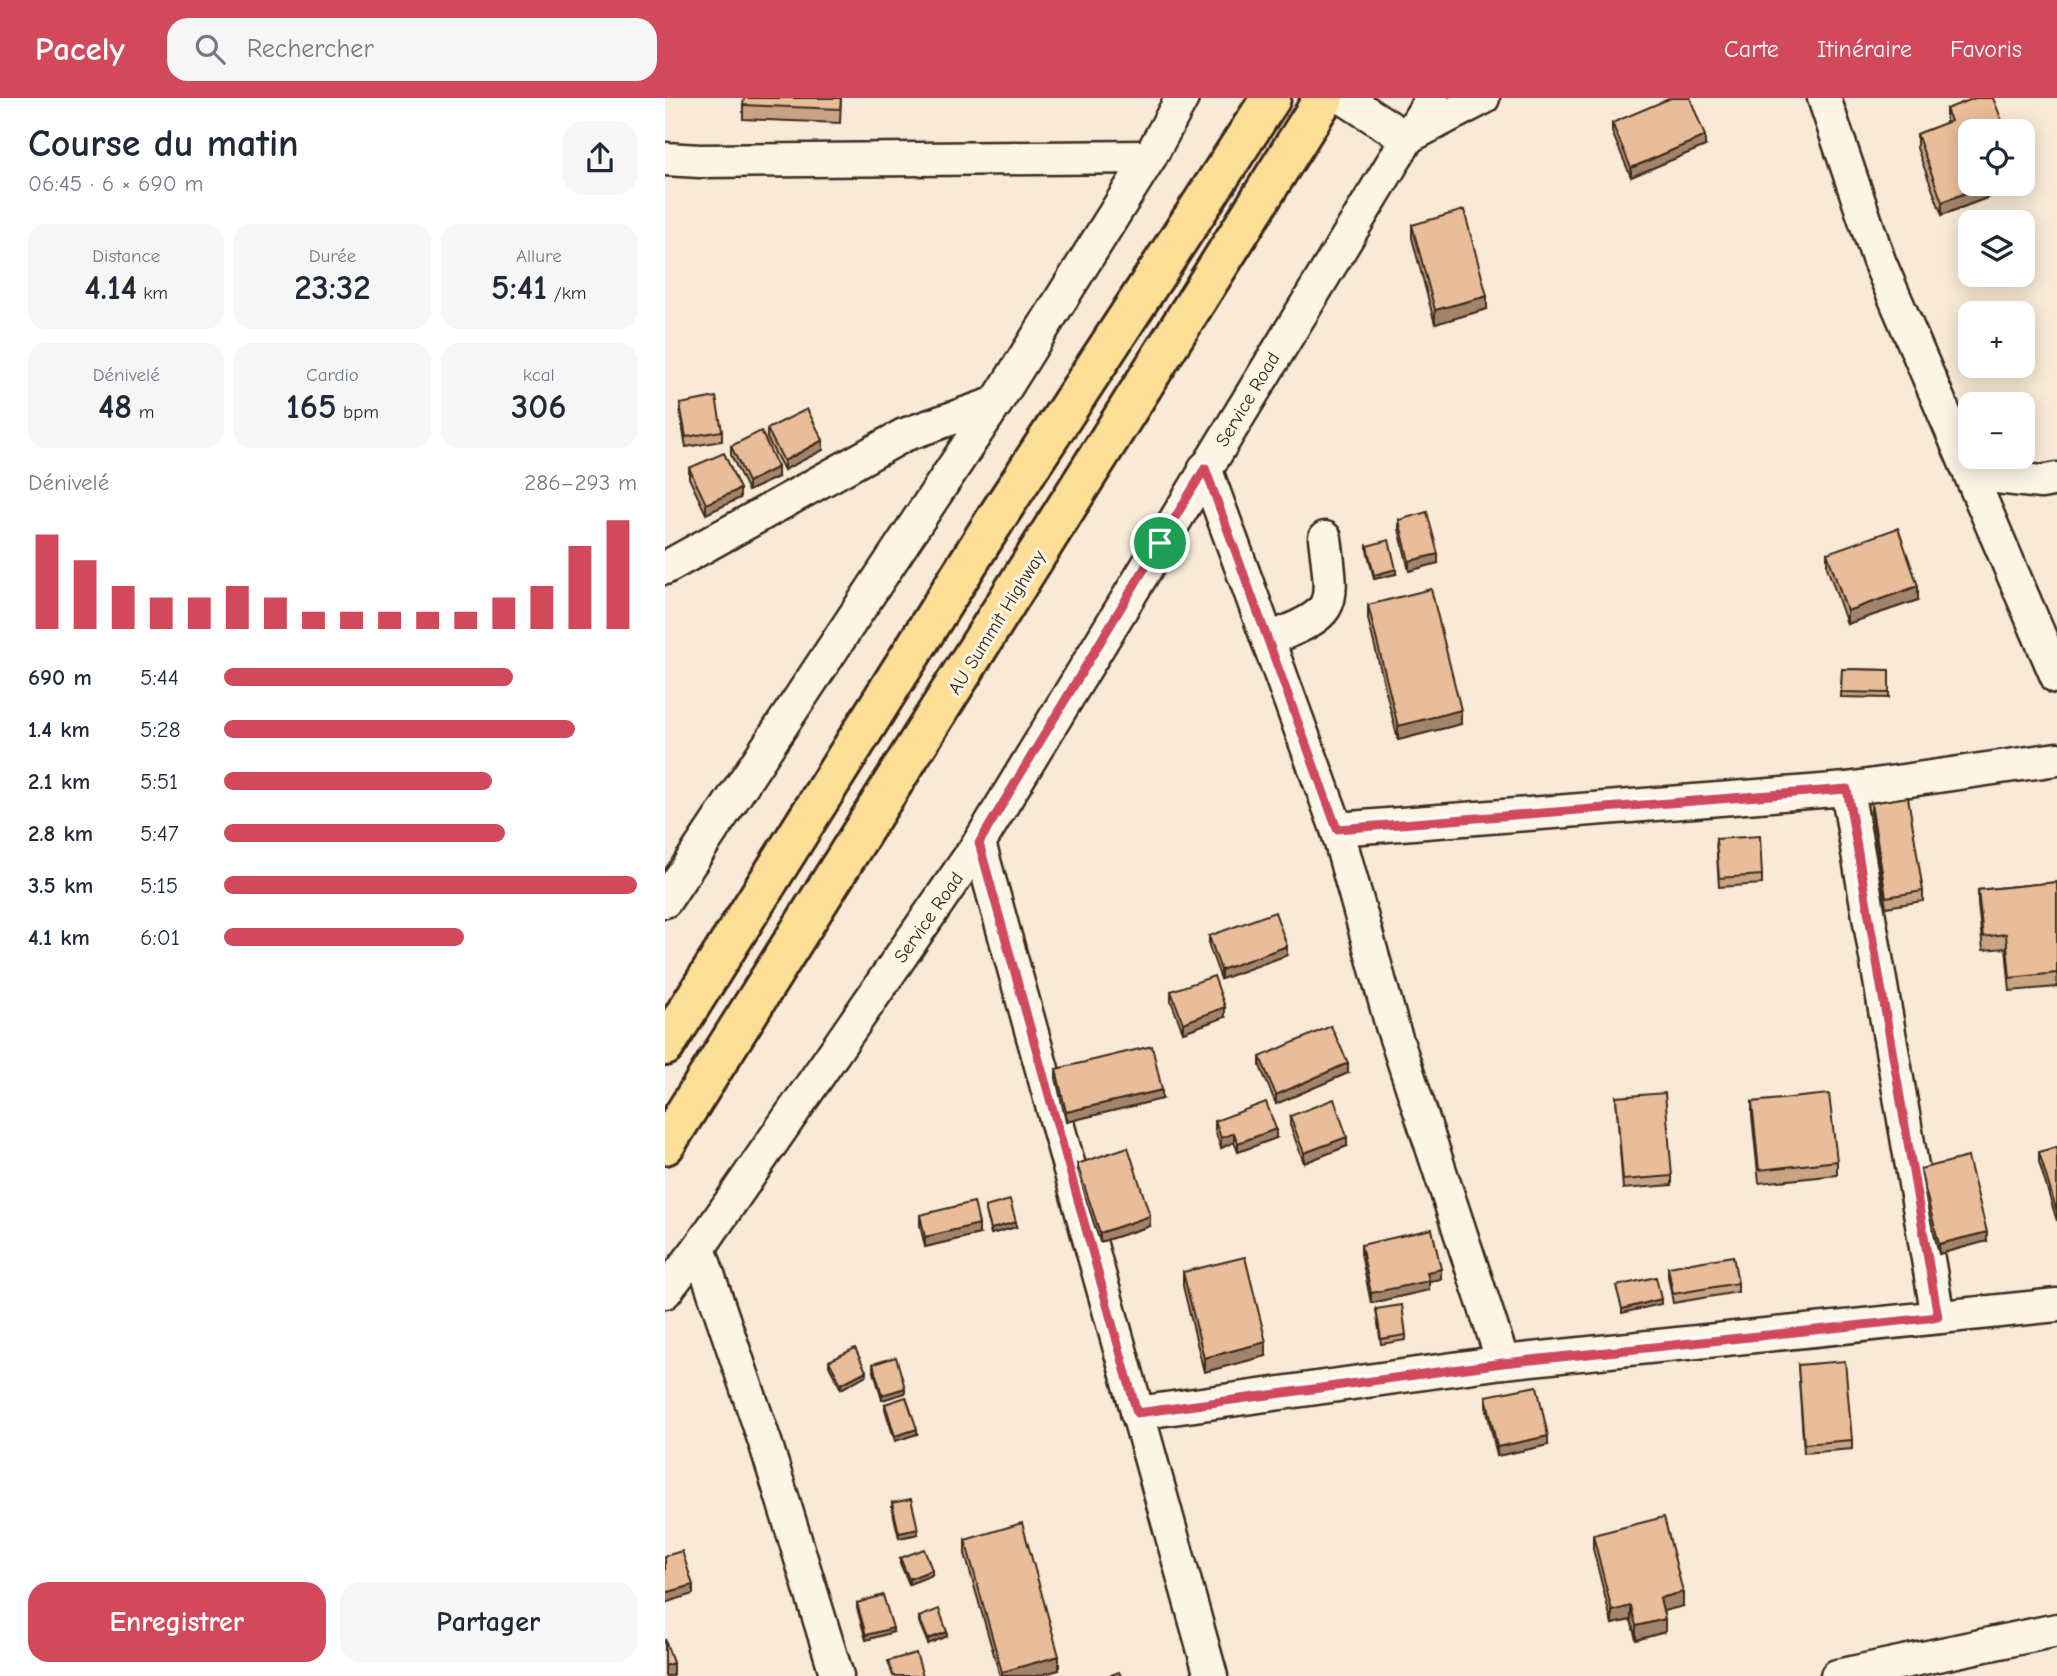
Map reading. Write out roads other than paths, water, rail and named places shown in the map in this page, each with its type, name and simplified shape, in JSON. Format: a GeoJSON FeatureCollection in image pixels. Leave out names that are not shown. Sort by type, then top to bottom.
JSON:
{"type":"FeatureCollection","features":[{"type":"Feature","properties":{"kind":"main road"},"geometry":{"type":"LineString","coordinates":[[665,1046],[997,517],[1271,98]]}},
{"type":"Feature","properties":{"kind":"main road","name":"AU Summit Highway"},"geometry":{"type":"LineString","coordinates":[[665,1145],[1324,98]]}},
{"type":"Feature","properties":{"kind":"street"},"geometry":{"type":"LineString","coordinates":[[665,901],[996,403],[1150,157],[1182,98]]}},
{"type":"Feature","properties":{"kind":"street"},"geometry":{"type":"LineString","coordinates":[[1344,98],[1406,138],[1483,98]]}},
{"type":"Feature","properties":{"kind":"street","name":"Service Road"},"geometry":{"type":"LineString","coordinates":[[665,1292],[699,1248],[979,843],[1432,98]]}},
{"type":"Feature","properties":{"kind":"street"},"geometry":{"type":"LineString","coordinates":[[1824,98],[1879,261],[2057,677]]}},
{"type":"Feature","properties":{"kind":"street"},"geometry":{"type":"LineString","coordinates":[[665,159],[699,161],[1150,157]]}},
{"type":"Feature","properties":{"kind":"street"},"geometry":{"type":"LineString","coordinates":[[665,568],[904,435],[996,403]]}},
{"type":"Feature","properties":{"kind":"street"},"geometry":{"type":"LineString","coordinates":[[1205,468],[1337,829],[1392,1026],[1503,1363]]}},
{"type":"Feature","properties":{"kind":"street"},"geometry":{"type":"LineString","coordinates":[[1971,474],[2041,482],[2057,479]]}},
{"type":"Feature","properties":{"kind":"street"},"geometry":{"type":"LineString","coordinates":[[1268,640],[1310,623],[1325,610],[1332,596],[1325,538]]}},
{"type":"Feature","properties":{"kind":"street"},"geometry":{"type":"LineString","coordinates":[[1337,829],[1847,789],[2057,759]]}},
{"type":"Feature","properties":{"kind":"street"},"geometry":{"type":"LineString","coordinates":[[1847,789],[1938,1317]]}},
{"type":"Feature","properties":{"kind":"street"},"geometry":{"type":"LineString","coordinates":[[979,843],[1211,1676]]}},
{"type":"Feature","properties":{"kind":"street"},"geometry":{"type":"LineString","coordinates":[[699,1248],[766,1445],[837,1676]]}},
{"type":"Feature","properties":{"kind":"street"},"geometry":{"type":"LineString","coordinates":[[1137,1413],[1503,1363],[2057,1305]]}},
{"type":"Feature","properties":{"kind":"street"},"geometry":{"type":"LineString","coordinates":[[1837,1676],[2057,1630]]}}]}
